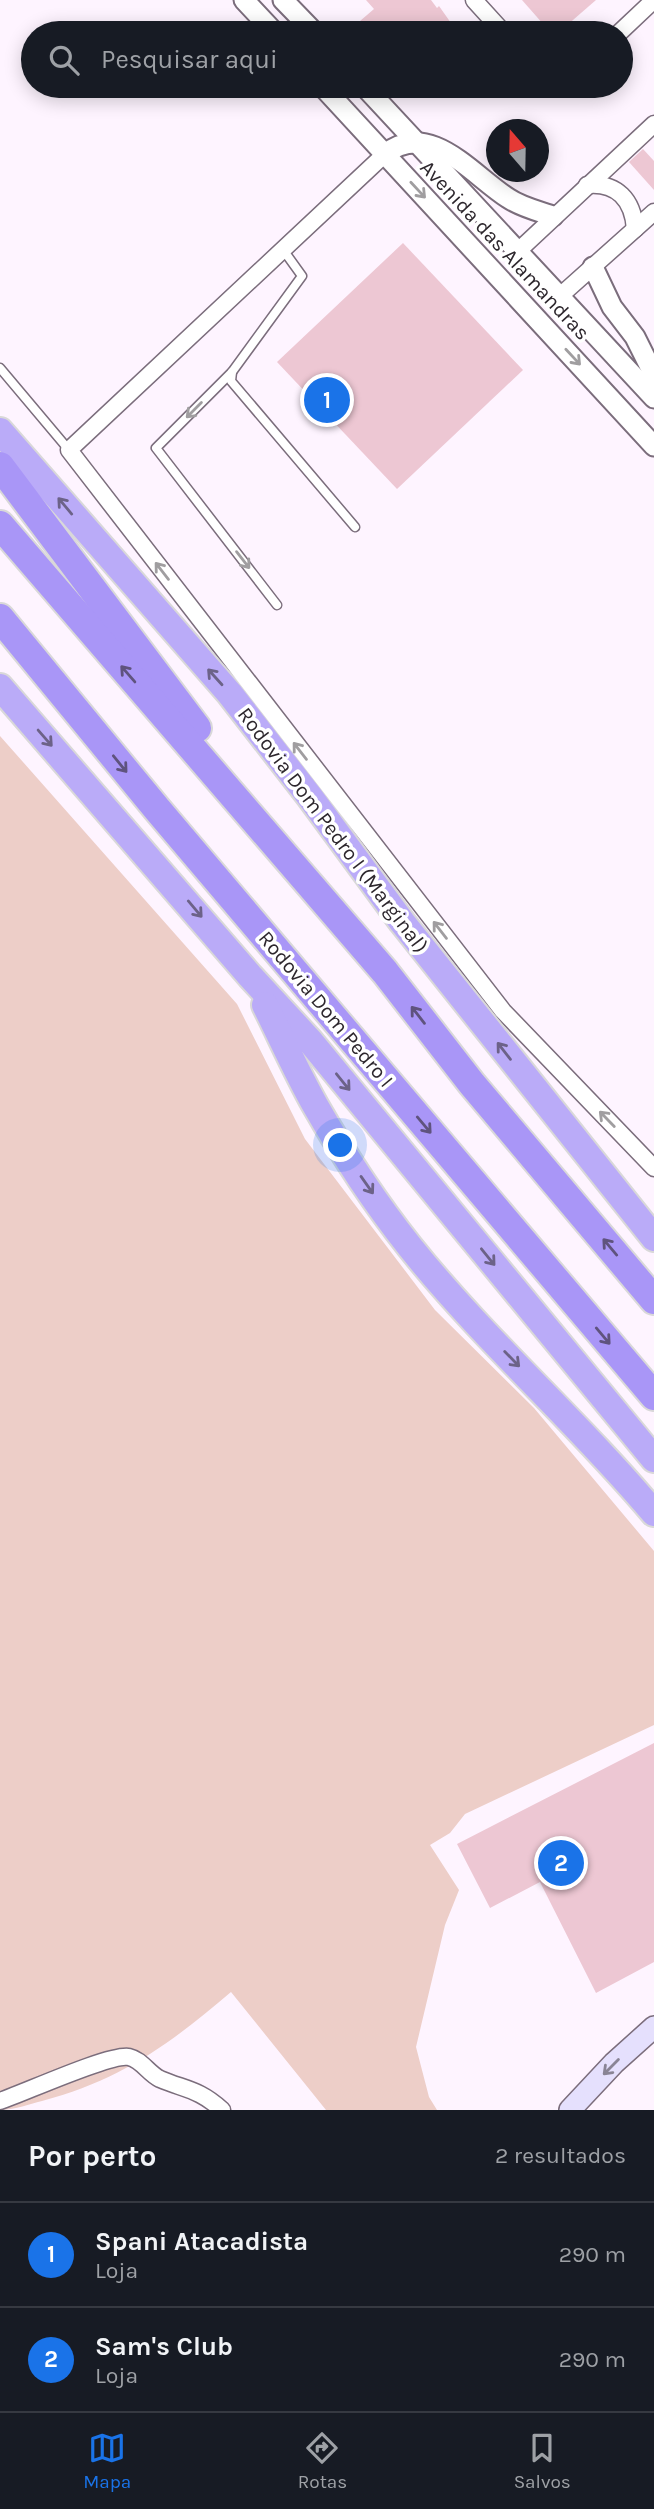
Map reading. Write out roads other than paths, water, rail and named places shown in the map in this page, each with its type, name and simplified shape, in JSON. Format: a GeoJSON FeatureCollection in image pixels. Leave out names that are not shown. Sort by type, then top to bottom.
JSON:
{"type":"FeatureCollection","features":[{"type":"Feature","properties":{"kind":"highway","name":"Rodovia Dom Pedro I (Marginal)"},"geometry":{"type":"LineString","coordinates":[[0,431],[230,694],[402,922],[654,1238]]}},
{"type":"Feature","properties":{"kind":"highway"},"geometry":{"type":"LineString","coordinates":[[0,466],[338,918]]}},
{"type":"Feature","properties":{"kind":"highway"},"geometry":{"type":"LineString","coordinates":[[0,525],[385,972],[472,1084],[654,1300]]}},
{"type":"Feature","properties":{"kind":"highway","name":"Rodovia Dom Pedro I"},"geometry":{"type":"LineString","coordinates":[[5,625],[157,809],[654,1396]]}},
{"type":"Feature","properties":{"kind":"highway","name":"Rodovia Dom Pedro I"},"geometry":{"type":"LineString","coordinates":[[0,687],[319,1052],[654,1459]]}},
{"type":"Feature","properties":{"kind":"highway"},"geometry":{"type":"LineString","coordinates":[[250,976],[314,1104],[342,1150],[409,1245],[459,1304],[588,1439],[654,1514]]}},
{"type":"Feature","properties":{"kind":"highway"},"geometry":{"type":"LineString","coordinates":[[531,1085],[654,1212]]}},
{"type":"Feature","properties":{"kind":"main road"},"geometry":{"type":"LineString","coordinates":[[570,2110],[614,2063],[654,2027]]}},
{"type":"Feature","properties":{"kind":"street"},"geometry":{"type":"LineString","coordinates":[[244,0],[264,21]]}},
{"type":"Feature","properties":{"kind":"street"},"geometry":{"type":"LineString","coordinates":[[283,0],[303,21]]}},
{"type":"Feature","properties":{"kind":"street"},"geometry":{"type":"LineString","coordinates":[[474,0],[493,21]]}},
{"type":"Feature","properties":{"kind":"street"},"geometry":{"type":"LineString","coordinates":[[632,21],[654,0]]}},
{"type":"Feature","properties":{"kind":"street","name":"Avenida das Alamandras"},"geometry":{"type":"LineString","coordinates":[[333,98],[654,446]]}},
{"type":"Feature","properties":{"kind":"street","name":"Avenida das Alamandras"},"geometry":{"type":"LineString","coordinates":[[376,98],[654,398]]}},
{"type":"Feature","properties":{"kind":"street"},"geometry":{"type":"LineString","coordinates":[[517,252],[654,124]]}},
{"type":"Feature","properties":{"kind":"street"},"geometry":{"type":"LineString","coordinates":[[554,216],[507,197],[472,170],[431,144],[416,142],[400,146],[385,154],[69,450],[503,1011],[654,1168]]}},
{"type":"Feature","properties":{"kind":"street"},"geometry":{"type":"LineString","coordinates":[[587,185],[600,184],[614,188],[634,213],[635,229]]}},
{"type":"Feature","properties":{"kind":"street"},"geometry":{"type":"LineString","coordinates":[[560,296],[654,212]]}},
{"type":"Feature","properties":{"kind":"street"},"geometry":{"type":"LineString","coordinates":[[593,267],[612,307],[635,337],[654,375]]}},
{"type":"Feature","properties":{"kind":"street"},"geometry":{"type":"LineString","coordinates":[[0,2101],[107,2059],[128,2057],[138,2061],[158,2078],[207,2096],[222,2110]]}},
{"type":"Feature","properties":{"kind":"lane"},"geometry":{"type":"LineString","coordinates":[[277,605],[156,448],[232,372],[302,276],[284,251]]}},
{"type":"Feature","properties":{"kind":"lane"},"geometry":{"type":"LineString","coordinates":[[0,368],[69,450]]}},
{"type":"Feature","properties":{"kind":"lane"},"geometry":{"type":"LineString","coordinates":[[232,372],[231,381],[355,527]]}},
{"type":"Feature","properties":{"kind":"place","name":"Spani Atacadista"},"geometry":{"type":"Point","coordinates":[327,400]}},
{"type":"Feature","properties":{"kind":"place","name":"Sam's Club"},"geometry":{"type":"Point","coordinates":[561,1863]}}]}
